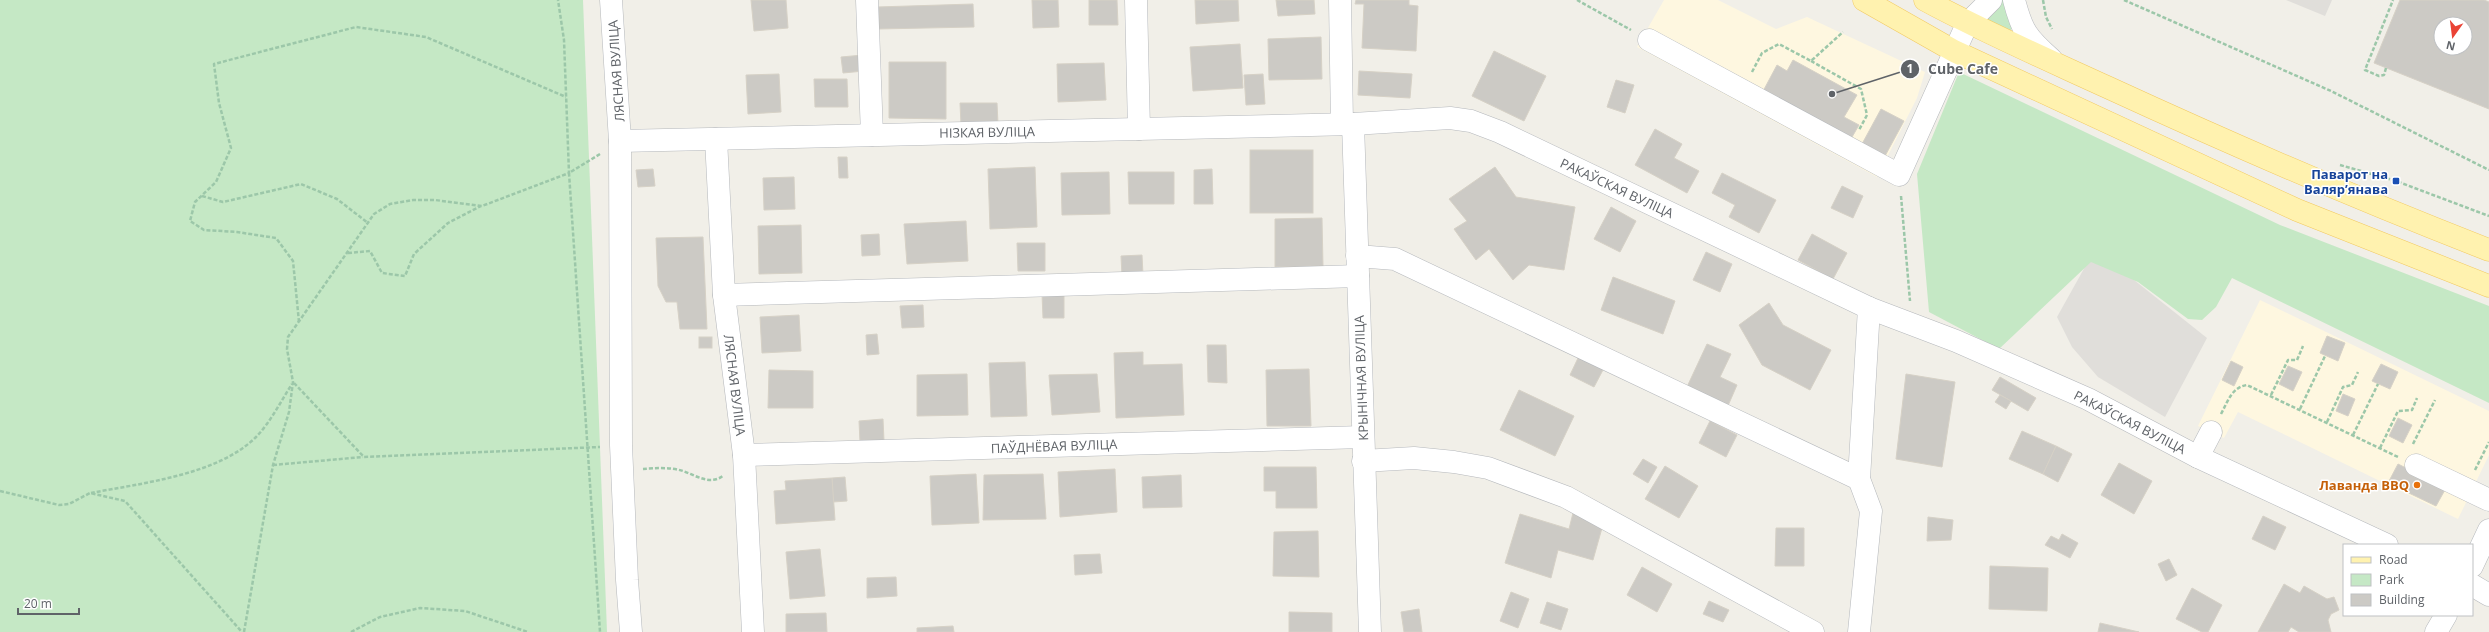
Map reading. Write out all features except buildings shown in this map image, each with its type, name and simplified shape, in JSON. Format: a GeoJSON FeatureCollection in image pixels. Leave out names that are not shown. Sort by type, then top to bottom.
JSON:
{"type":"FeatureCollection","features":[{"type":"Feature","properties":{"kind":"main road"},"geometry":{"type":"LineString","coordinates":[[1864,0],[1954,51],[2297,210],[2489,286]]}},
{"type":"Feature","properties":{"kind":"main road"},"geometry":{"type":"LineString","coordinates":[[1925,0],[1968,24],[2233,146],[2388,211],[2489,250]]}},
{"type":"Feature","properties":{"kind":"main road"},"geometry":{"type":"LineString","coordinates":[[2044,93],[2056,64]]}},
{"type":"Feature","properties":{"kind":"street","name":"ЛЯСНАЯ ВУЛІЦА"},"geometry":{"type":"LineString","coordinates":[[611,0],[620,141],[621,446],[631,632]]}},
{"type":"Feature","properties":{"kind":"street"},"geometry":{"type":"LineString","coordinates":[[867,0],[872,135]]}},
{"type":"Feature","properties":{"kind":"street"},"geometry":{"type":"LineString","coordinates":[[1136,0],[1139,129]]}},
{"type":"Feature","properties":{"kind":"street","name":"КРЫНІЧНАЯ ВУЛІЦА"},"geometry":{"type":"LineString","coordinates":[[1340,0],[1358,266],[1363,461],[1370,632]]}},
{"type":"Feature","properties":{"kind":"street"},"geometry":{"type":"LineString","coordinates":[[1649,40],[1899,175],[1954,51],[1968,24],[1991,0]]}},
{"type":"Feature","properties":{"kind":"street"},"geometry":{"type":"LineString","coordinates":[[2014,0],[2019,19],[2028,39],[2056,64]]}},
{"type":"Feature","properties":{"kind":"street","name":"РАКАЎСКАЯ ВУЛІЦА"},"geometry":{"type":"LineString","coordinates":[[1348,124],[1450,118],[1471,121],[1507,136],[1869,308],[2088,399],[2198,457],[2385,544]]}},
{"type":"Feature","properties":{"kind":"street","name":"НІЗКАЯ ВУЛІЦА"},"geometry":{"type":"LineString","coordinates":[[620,141],[1348,124]]}},
{"type":"Feature","properties":{"kind":"street","name":"ЛЯСНАЯ ВУЛІЦА"},"geometry":{"type":"LineString","coordinates":[[716,139],[724,296],[744,455],[753,632]]}},
{"type":"Feature","properties":{"kind":"street"},"geometry":{"type":"LineString","coordinates":[[724,296],[1358,266],[1395,260],[1859,479]]}},
{"type":"Feature","properties":{"kind":"street"},"geometry":{"type":"LineString","coordinates":[[1859,632],[1872,512],[1859,479],[1869,308]]}},
{"type":"Feature","properties":{"kind":"street"},"geometry":{"type":"LineString","coordinates":[[2198,457],[2211,432]]}},
{"type":"Feature","properties":{"kind":"street","name":"ПАЎДНЁВАЯ ВУЛІЦА"},"geometry":{"type":"LineString","coordinates":[[744,455],[1363,437]]}},
{"type":"Feature","properties":{"kind":"street"},"geometry":{"type":"LineString","coordinates":[[1363,461],[1414,458],[1454,462],[1488,468],[1566,497],[1813,632]]}},
{"type":"Feature","properties":{"kind":"street"},"geometry":{"type":"LineString","coordinates":[[2409,462],[2489,500]]}},
{"type":"Feature","properties":{"kind":"street"},"geometry":{"type":"LineString","coordinates":[[2473,564],[2489,530]]}},
{"type":"Feature","properties":{"kind":"street"},"geometry":{"type":"LineString","coordinates":[[2473,586],[2489,595]]}},
{"type":"Feature","properties":{"kind":"street"},"geometry":{"type":"LineString","coordinates":[[2436,632],[2445,616]]}},
{"type":"Feature","properties":{"kind":"path"},"geometry":{"type":"LineString","coordinates":[[558,0],[564,40],[569,173],[600,632]]}},
{"type":"Feature","properties":{"kind":"path"},"geometry":{"type":"LineString","coordinates":[[1577,0],[1649,40]]}},
{"type":"Feature","properties":{"kind":"path"},"geometry":{"type":"LineString","coordinates":[[2124,0],[2331,90],[2489,170]]}},
{"type":"Feature","properties":{"kind":"path"},"geometry":{"type":"LineString","coordinates":[[2386,68],[2384,75],[2379,76],[2364,70],[2393,0]]}},
{"type":"Feature","properties":{"kind":"path"},"geometry":{"type":"LineString","coordinates":[[299,322],[293,261],[276,238],[237,232],[204,230],[190,221],[195,202],[216,182],[231,148],[219,103],[214,64],[356,27],[426,37],[566,97]]}},
{"type":"Feature","properties":{"kind":"path"},"geometry":{"type":"LineString","coordinates":[[1811,61],[1843,32]]}},
{"type":"Feature","properties":{"kind":"path"},"geometry":{"type":"LineString","coordinates":[[1742,90],[1762,53],[1779,44],[1811,61],[1861,89],[1867,115],[1849,148]]}},
{"type":"Feature","properties":{"kind":"path"},"geometry":{"type":"LineString","coordinates":[[347,253],[370,251],[382,273],[405,276],[414,254],[448,223],[482,206],[569,173],[620,141]]}},
{"type":"Feature","properties":{"kind":"path"},"geometry":{"type":"LineString","coordinates":[[1899,175],[1912,325]]}},
{"type":"Feature","properties":{"kind":"path"},"geometry":{"type":"LineString","coordinates":[[201,196],[223,202],[301,184],[337,199],[368,223]]}},
{"type":"Feature","properties":{"kind":"path"},"geometry":{"type":"LineString","coordinates":[[243,632],[273,465],[288,412],[293,382],[287,350],[288,337],[374,214],[390,204],[413,200],[435,200],[482,206]]}},
{"type":"Feature","properties":{"kind":"path"},"geometry":{"type":"LineString","coordinates":[[2271,395],[2280,380],[2288,360],[2296,360],[2303,346]]}},
{"type":"Feature","properties":{"kind":"path"},"geometry":{"type":"LineString","coordinates":[[2300,409],[2325,356]]}},
{"type":"Feature","properties":{"kind":"path"},"geometry":{"type":"LineString","coordinates":[[2327,422],[2336,406],[2343,387],[2352,385],[2358,372]]}},
{"type":"Feature","properties":{"kind":"path"},"geometry":{"type":"LineString","coordinates":[[293,382],[364,457]]}},
{"type":"Feature","properties":{"kind":"path"},"geometry":{"type":"LineString","coordinates":[[0,491],[59,505],[69,504],[90,493],[217,464],[238,453],[257,436],[293,382]]}},
{"type":"Feature","properties":{"kind":"path"},"geometry":{"type":"LineString","coordinates":[[2353,435],[2378,384]]}},
{"type":"Feature","properties":{"kind":"path"},"geometry":{"type":"LineString","coordinates":[[2211,432],[2237,388],[2248,385],[2409,462],[2409,447],[2414,444],[2435,400]]}},
{"type":"Feature","properties":{"kind":"path"},"geometry":{"type":"LineString","coordinates":[[2380,448],[2390,431],[2398,411],[2412,410],[2417,398]]}},
{"type":"Feature","properties":{"kind":"path"},"geometry":{"type":"LineString","coordinates":[[2475,471],[2489,442]]}},
{"type":"Feature","properties":{"kind":"path"},"geometry":{"type":"LineString","coordinates":[[273,465],[364,457],[587,449],[621,446]]}},
{"type":"Feature","properties":{"kind":"path"},"geometry":{"type":"LineString","coordinates":[[622,470],[660,468],[684,471],[691,476],[707,480],[720,478],[744,455]]}},
{"type":"Feature","properties":{"kind":"path"},"geometry":{"type":"LineString","coordinates":[[90,493],[125,501],[243,632]]}},
{"type":"Feature","properties":{"kind":"path"},"geometry":{"type":"LineString","coordinates":[[351,632],[380,616],[420,608],[465,611],[528,632]]}},
{"type":"Feature","properties":{"kind":"shaded area"},"geometry":{"type":"Polygon","coordinates":[[[1664,0],[1718,0],[1776,29],[1807,17],[1925,72],[1917,98],[1877,177],[1637,47],[1664,0]]]}},
{"type":"Feature","properties":{"kind":"shaded area"},"geometry":{"type":"Polygon","coordinates":[[[2286,0],[2332,0],[2325,16],[2286,0]]]}},
{"type":"Feature","properties":{"kind":"shaded area"},"geometry":{"type":"Polygon","coordinates":[[[2095,249],[2207,338],[2165,417],[2098,377],[2072,347],[2057,317],[2095,249]]]}},
{"type":"Feature","properties":{"kind":"shaded area"},"geometry":{"type":"Polygon","coordinates":[[[2260,300],[2489,411],[2489,455],[2458,519],[2238,412],[2224,438],[2198,426],[2260,300]]]}},
{"type":"Feature","properties":{"kind":"green space"},"geometry":{"type":"Polygon","coordinates":[[[0,0],[583,0],[607,632],[0,632],[0,0]]]}},
{"type":"Feature","properties":{"kind":"green space"},"geometry":{"type":"Polygon","coordinates":[[[2001,0],[2007,0],[2012,28],[2009,33],[1991,31],[1984,14],[2001,0]]]}},
{"type":"Feature","properties":{"kind":"green space"},"geometry":{"type":"Polygon","coordinates":[[[1959,72],[2280,225],[2489,306],[2489,403],[2232,278],[2216,307],[2202,320],[2188,319],[2138,282],[2091,262],[1999,349],[1929,312],[1917,174],[1959,72]]]}},
{"type":"Feature","properties":{"kind":"place","name":"Cube Cafe"},"geometry":{"type":"Point","coordinates":[1832,94]}},
{"type":"Feature","properties":{"kind":"place","name":"Паварот на Валярʼянава"},"geometry":{"type":"Point","coordinates":[2396,181]}},
{"type":"Feature","properties":{"kind":"place","name":"Лаванда BBQ"},"geometry":{"type":"Point","coordinates":[2417,485]}}]}
